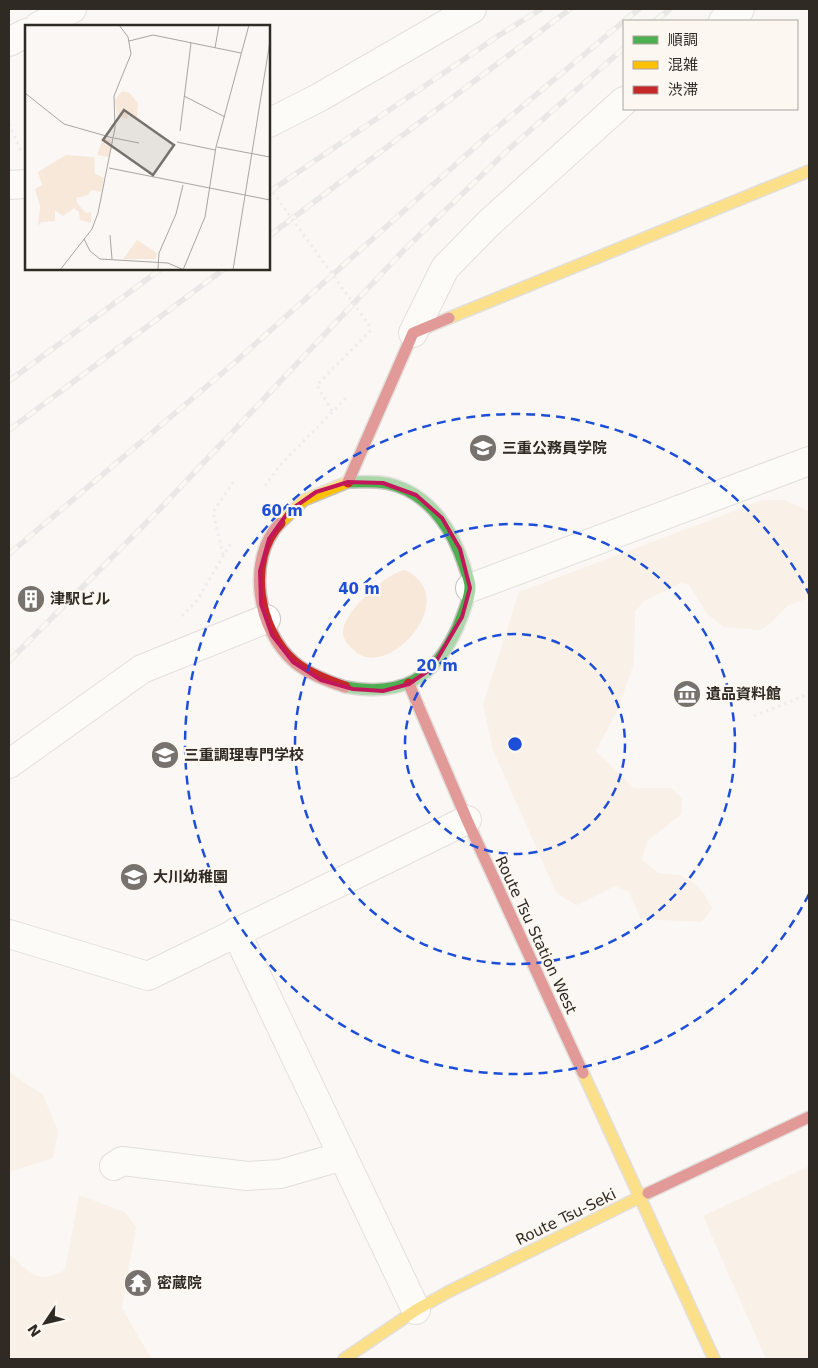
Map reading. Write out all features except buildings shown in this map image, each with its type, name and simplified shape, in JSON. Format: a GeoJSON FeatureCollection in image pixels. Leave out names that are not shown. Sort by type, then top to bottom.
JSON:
{"type":"FeatureCollection","features":[{"type":"Feature","properties":{"kind":"street"},"geometry":{"type":"LineString","coordinates":[[41,25],[72,9]]}},
{"type":"Feature","properties":{"kind":"street"},"geometry":{"type":"LineString","coordinates":[[724,20],[740,9]]}},
{"type":"Feature","properties":{"kind":"street"},"geometry":{"type":"LineString","coordinates":[[270,122],[463,11]]}},
{"type":"Feature","properties":{"kind":"street"},"geometry":{"type":"LineString","coordinates":[[9,42],[25,34]]}},
{"type":"Feature","properties":{"kind":"street"},"geometry":{"type":"LineString","coordinates":[[348,482],[445,268],[489,222],[623,102]]}},
{"type":"Feature","properties":{"kind":"street"},"geometry":{"type":"LineString","coordinates":[[414,333],[809,171]]}},
{"type":"Feature","properties":{"kind":"street"},"geometry":{"type":"LineString","coordinates":[[9,185],[25,184]]}},
{"type":"Feature","properties":{"kind":"street"},"geometry":{"type":"LineString","coordinates":[[470,588],[809,461]]}},
{"type":"Feature","properties":{"kind":"street"},"geometry":{"type":"LineString","coordinates":[[348,482],[383,482],[416,495],[442,518],[460,549],[470,588],[462,617],[445,650],[432,668],[408,684],[383,691],[353,688],[321,680],[293,662],[272,635],[261,604],[260,570],[270,539],[289,511],[316,492],[348,482]]}},
{"type":"Feature","properties":{"kind":"street"},"geometry":{"type":"LineString","coordinates":[[9,764],[142,669],[266,619]]}},
{"type":"Feature","properties":{"kind":"street","name":"Route Tsu Station West"},"geometry":{"type":"LineString","coordinates":[[408,684],[467,820],[714,1359]]}},
{"type":"Feature","properties":{"kind":"street"},"geometry":{"type":"LineString","coordinates":[[9,934],[148,976],[467,820]]}},
{"type":"Feature","properties":{"kind":"street"},"geometry":{"type":"LineString","coordinates":[[236,932],[416,1310]]}},
{"type":"Feature","properties":{"kind":"street","name":"Route Tsu-Seki"},"geometry":{"type":"LineString","coordinates":[[344,1359],[416,1310],[640,1197],[809,1117]]}},
{"type":"Feature","properties":{"kind":"street"},"geometry":{"type":"LineString","coordinates":[[114,1166],[122,1161],[247,1176],[280,1174],[343,1156]]}},
{"type":"Feature","properties":{"kind":"path"},"geometry":{"type":"LineString","coordinates":[[270,188],[372,329],[317,385],[332,412]]}},
{"type":"Feature","properties":{"kind":"path"},"geometry":{"type":"LineString","coordinates":[[261,492],[281,464],[352,393]]}},
{"type":"Feature","properties":{"kind":"path"},"geometry":{"type":"LineString","coordinates":[[224,555],[213,512],[234,481]]}},
{"type":"Feature","properties":{"kind":"path"},"geometry":{"type":"LineString","coordinates":[[178,620],[196,602],[233,540]]}},
{"type":"Feature","properties":{"kind":"path"},"geometry":{"type":"LineString","coordinates":[[754,716],[809,694]]}},
{"type":"Feature","properties":{"kind":"highlighted area"},"geometry":{"type":"Polygon","coordinates":[[[348,482],[383,483],[416,495],[442,518],[460,549],[470,588],[462,617],[432,668],[409,684],[383,691],[353,689],[321,680],[293,662],[272,635],[261,604],[260,571],[269,539],[289,511],[316,492],[348,482]]]}},
{"type":"Feature","properties":{"kind":"shaded area"},"geometry":{"type":"Polygon","coordinates":[[[763,500],[784,500],[809,511],[809,598],[787,606],[772,622],[760,630],[724,627],[707,614],[689,585],[681,583],[644,601],[635,612],[634,663],[618,709],[596,751],[634,788],[671,788],[682,798],[682,814],[647,841],[642,860],[659,873],[680,875],[694,883],[705,895],[712,909],[702,922],[641,919],[629,892],[615,886],[577,905],[557,894],[493,750],[483,705],[519,592],[763,500]]]}},
{"type":"Feature","properties":{"kind":"shaded area"},"geometry":{"type":"Polygon","coordinates":[[[405,570],[421,583],[427,599],[424,616],[414,633],[400,646],[385,655],[369,658],[355,651],[343,636],[345,625],[350,615],[357,605],[377,586],[387,578],[405,570]]]}},
{"type":"Feature","properties":{"kind":"shaded area"},"geometry":{"type":"Polygon","coordinates":[[[9,1072],[43,1095],[58,1131],[53,1158],[9,1172],[9,1072]]]}},
{"type":"Feature","properties":{"kind":"shaded area"},"geometry":{"type":"Polygon","coordinates":[[[809,1166],[809,1359],[766,1359],[703,1216],[809,1166]]]}},
{"type":"Feature","properties":{"kind":"shaded area"},"geometry":{"type":"Polygon","coordinates":[[[79,1195],[125,1212],[136,1227],[122,1308],[149,1355],[156,1359],[9,1359],[9,1254],[34,1275],[40,1277],[65,1270],[79,1195]]]}},
{"type":"Feature","properties":{"kind":"railway"},"geometry":{"type":"LineString","coordinates":[[270,191],[498,36],[541,9]]}},
{"type":"Feature","properties":{"kind":"railway"},"geometry":{"type":"LineString","coordinates":[[270,235],[570,9]]}},
{"type":"Feature","properties":{"kind":"railway"},"geometry":{"type":"LineString","coordinates":[[625,20],[639,9]]}},
{"type":"Feature","properties":{"kind":"railway"},"geometry":{"type":"LineString","coordinates":[[656,20],[670,9]]}},
{"type":"Feature","properties":{"kind":"railway"},"geometry":{"type":"LineString","coordinates":[[9,554],[233,364],[493,131],[623,22]]}},
{"type":"Feature","properties":{"kind":"railway"},"geometry":{"type":"LineString","coordinates":[[9,661],[158,511],[404,250],[509,149],[623,49]]}},
{"type":"Feature","properties":{"kind":"railway"},"geometry":{"type":"LineString","coordinates":[[9,381],[160,270]]}},
{"type":"Feature","properties":{"kind":"railway"},"geometry":{"type":"LineString","coordinates":[[9,430],[223,270]]}},
{"type":"Feature","properties":{"kind":"traffic: fast"},"geometry":{"type":"LineString","coordinates":[[345,687],[383,689],[414,681],[427,672],[449,645],[458,627],[470,592],[469,579],[454,540],[431,507],[409,491],[391,484],[348,482]]}},
{"type":"Feature","properties":{"kind":"traffic: slow"},"geometry":{"type":"LineString","coordinates":[[449,318],[809,171]]}},
{"type":"Feature","properties":{"kind":"traffic: slow"},"geometry":{"type":"LineString","coordinates":[[280,523],[304,500],[348,482]]}},
{"type":"Feature","properties":{"kind":"traffic: slow"},"geometry":{"type":"LineString","coordinates":[[583,1073],[714,1359]]}},
{"type":"Feature","properties":{"kind":"traffic: slow"},"geometry":{"type":"LineString","coordinates":[[344,1359],[416,1310],[448,1292],[648,1193]]}},
{"type":"Feature","properties":{"kind":"traffic: jam"},"geometry":{"type":"LineString","coordinates":[[348,482],[413,333],[449,318]]}},
{"type":"Feature","properties":{"kind":"traffic: jam"},"geometry":{"type":"LineString","coordinates":[[280,523],[269,538],[262,556],[260,575],[260,595],[272,632],[282,649],[299,666],[318,677],[345,687]]}},
{"type":"Feature","properties":{"kind":"traffic: jam"},"geometry":{"type":"LineString","coordinates":[[409,684],[467,820],[583,1073]]}},
{"type":"Feature","properties":{"kind":"traffic: jam"},"geometry":{"type":"LineString","coordinates":[[648,1193],[809,1117]]}},
{"type":"Feature","properties":{"kind":"place","name":"三重公務員学院"},"geometry":{"type":"Point","coordinates":[483,448]}},
{"type":"Feature","properties":{"kind":"place","name":"津駅ビル"},"geometry":{"type":"Point","coordinates":[31,599]}},
{"type":"Feature","properties":{"kind":"place","name":"遺品資料館"},"geometry":{"type":"Point","coordinates":[687,694]}},
{"type":"Feature","properties":{"kind":"place","name":"三重調理専門学校"},"geometry":{"type":"Point","coordinates":[165,755]}},
{"type":"Feature","properties":{"kind":"place","name":"大川幼稚園"},"geometry":{"type":"Point","coordinates":[134,877]}},
{"type":"Feature","properties":{"kind":"place","name":"密蔵院"},"geometry":{"type":"Point","coordinates":[138,1283]}}]}
